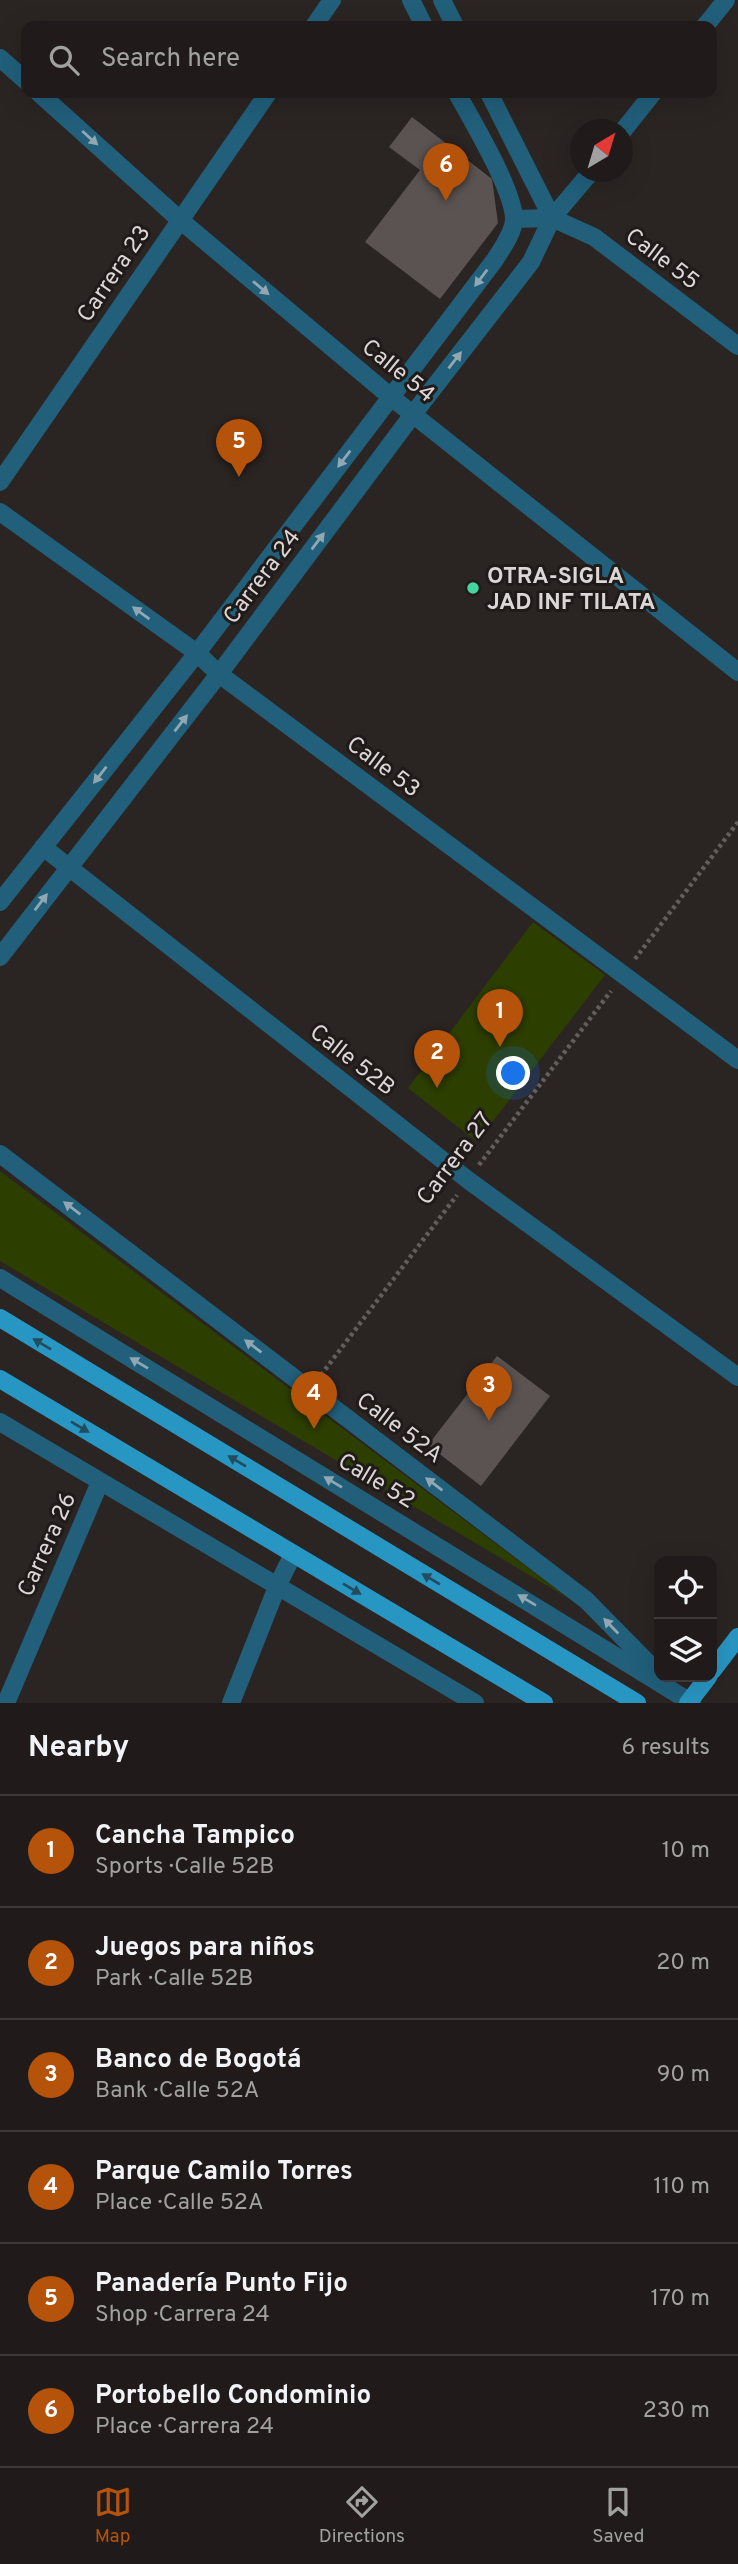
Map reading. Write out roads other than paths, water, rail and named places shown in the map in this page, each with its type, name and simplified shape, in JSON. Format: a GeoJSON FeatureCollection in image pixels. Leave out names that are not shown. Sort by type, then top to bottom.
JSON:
{"type":"FeatureCollection","features":[{"type":"Feature","properties":{"kind":"main road"},"geometry":{"type":"LineString","coordinates":[[0,1318],[637,1703]]}},
{"type":"Feature","properties":{"kind":"main road"},"geometry":{"type":"LineString","coordinates":[[0,1379],[544,1703]]}},
{"type":"Feature","properties":{"kind":"main road"},"geometry":{"type":"LineString","coordinates":[[717,1664],[738,1637]]}},
{"type":"Feature","properties":{"kind":"main road"},"geometry":{"type":"LineString","coordinates":[[686,1700],[703,1682]]}},
{"type":"Feature","properties":{"kind":"street"},"geometry":{"type":"LineString","coordinates":[[317,21],[332,0]]}},
{"type":"Feature","properties":{"kind":"street"},"geometry":{"type":"LineString","coordinates":[[411,0],[422,21]]}},
{"type":"Feature","properties":{"kind":"street"},"geometry":{"type":"LineString","coordinates":[[442,0],[452,21]]}},
{"type":"Feature","properties":{"kind":"street"},"geometry":{"type":"LineString","coordinates":[[708,21],[722,1],[738,15]]}},
{"type":"Feature","properties":{"kind":"street"},"geometry":{"type":"LineString","coordinates":[[0,58],[21,77]]}},
{"type":"Feature","properties":{"kind":"street","name":"Calle 54"},"geometry":{"type":"LineString","coordinates":[[45,98],[180,220],[391,397],[738,672]]}},
{"type":"Feature","properties":{"kind":"street","name":"Carrera 23"},"geometry":{"type":"LineString","coordinates":[[0,482],[265,98]]}},
{"type":"Feature","properties":{"kind":"street"},"geometry":{"type":"LineString","coordinates":[[460,98],[506,189],[514,219],[552,218],[492,98]]}},
{"type":"Feature","properties":{"kind":"street"},"geometry":{"type":"LineString","coordinates":[[632,119],[649,98]]}},
{"type":"Feature","properties":{"kind":"street","name":"Carrera 24"},"geometry":{"type":"LineString","coordinates":[[0,957],[219,674],[531,262],[552,218],[583,182]]}},
{"type":"Feature","properties":{"kind":"street","name":"Calle 55"},"geometry":{"type":"LineString","coordinates":[[552,218],[594,237],[738,346]]}},
{"type":"Feature","properties":{"kind":"street","name":"Carrera 24"},"geometry":{"type":"LineString","coordinates":[[1,899],[197,653],[494,261],[514,219]]}},
{"type":"Feature","properties":{"kind":"street","name":"Calle 53"},"geometry":{"type":"LineString","coordinates":[[0,512],[197,653],[219,674],[738,1060]]}},
{"type":"Feature","properties":{"kind":"street","name":"Calle 52B"},"geometry":{"type":"LineString","coordinates":[[43,847],[468,1180],[738,1377]]}},
{"type":"Feature","properties":{"kind":"street","name":"Calle 52A"},"geometry":{"type":"LineString","coordinates":[[0,1154],[586,1600],[654,1669]]}},
{"type":"Feature","properties":{"kind":"street","name":"Calle 52"},"geometry":{"type":"LineString","coordinates":[[0,1278],[686,1700]]}},
{"type":"Feature","properties":{"kind":"street"},"geometry":{"type":"LineString","coordinates":[[0,1422],[475,1703]]}},
{"type":"Feature","properties":{"kind":"street","name":"Carrera 26"},"geometry":{"type":"LineString","coordinates":[[6,1703],[100,1482]]}},
{"type":"Feature","properties":{"kind":"street"},"geometry":{"type":"LineString","coordinates":[[231,1703],[293,1554]]}},
{"type":"Feature","properties":{"kind":"street","name":"Calle 52A"},"geometry":{"type":"LineString","coordinates":[[667,1682],[686,1700]]}},
{"type":"Feature","properties":{"kind":"place","name":"Portobello Condominio"},"geometry":{"type":"Point","coordinates":[446,201]}},
{"type":"Feature","properties":{"kind":"place","name":"Panadería Punto Fijo"},"geometry":{"type":"Point","coordinates":[239,477]}},
{"type":"Feature","properties":{"kind":"place","name":"OTRA-SIGLA JAD INF TILATA"},"geometry":{"type":"Point","coordinates":[473,588]}},
{"type":"Feature","properties":{"kind":"place","name":"Cancha Tampico"},"geometry":{"type":"Point","coordinates":[500,1047]}},
{"type":"Feature","properties":{"kind":"place","name":"Juegos para niños"},"geometry":{"type":"Point","coordinates":[437,1088]}},
{"type":"Feature","properties":{"kind":"place","name":"Banco de Bogotá"},"geometry":{"type":"Point","coordinates":[489,1421]}},
{"type":"Feature","properties":{"kind":"place","name":"Parque Camilo Torres"},"geometry":{"type":"Point","coordinates":[314,1429]}}]}
